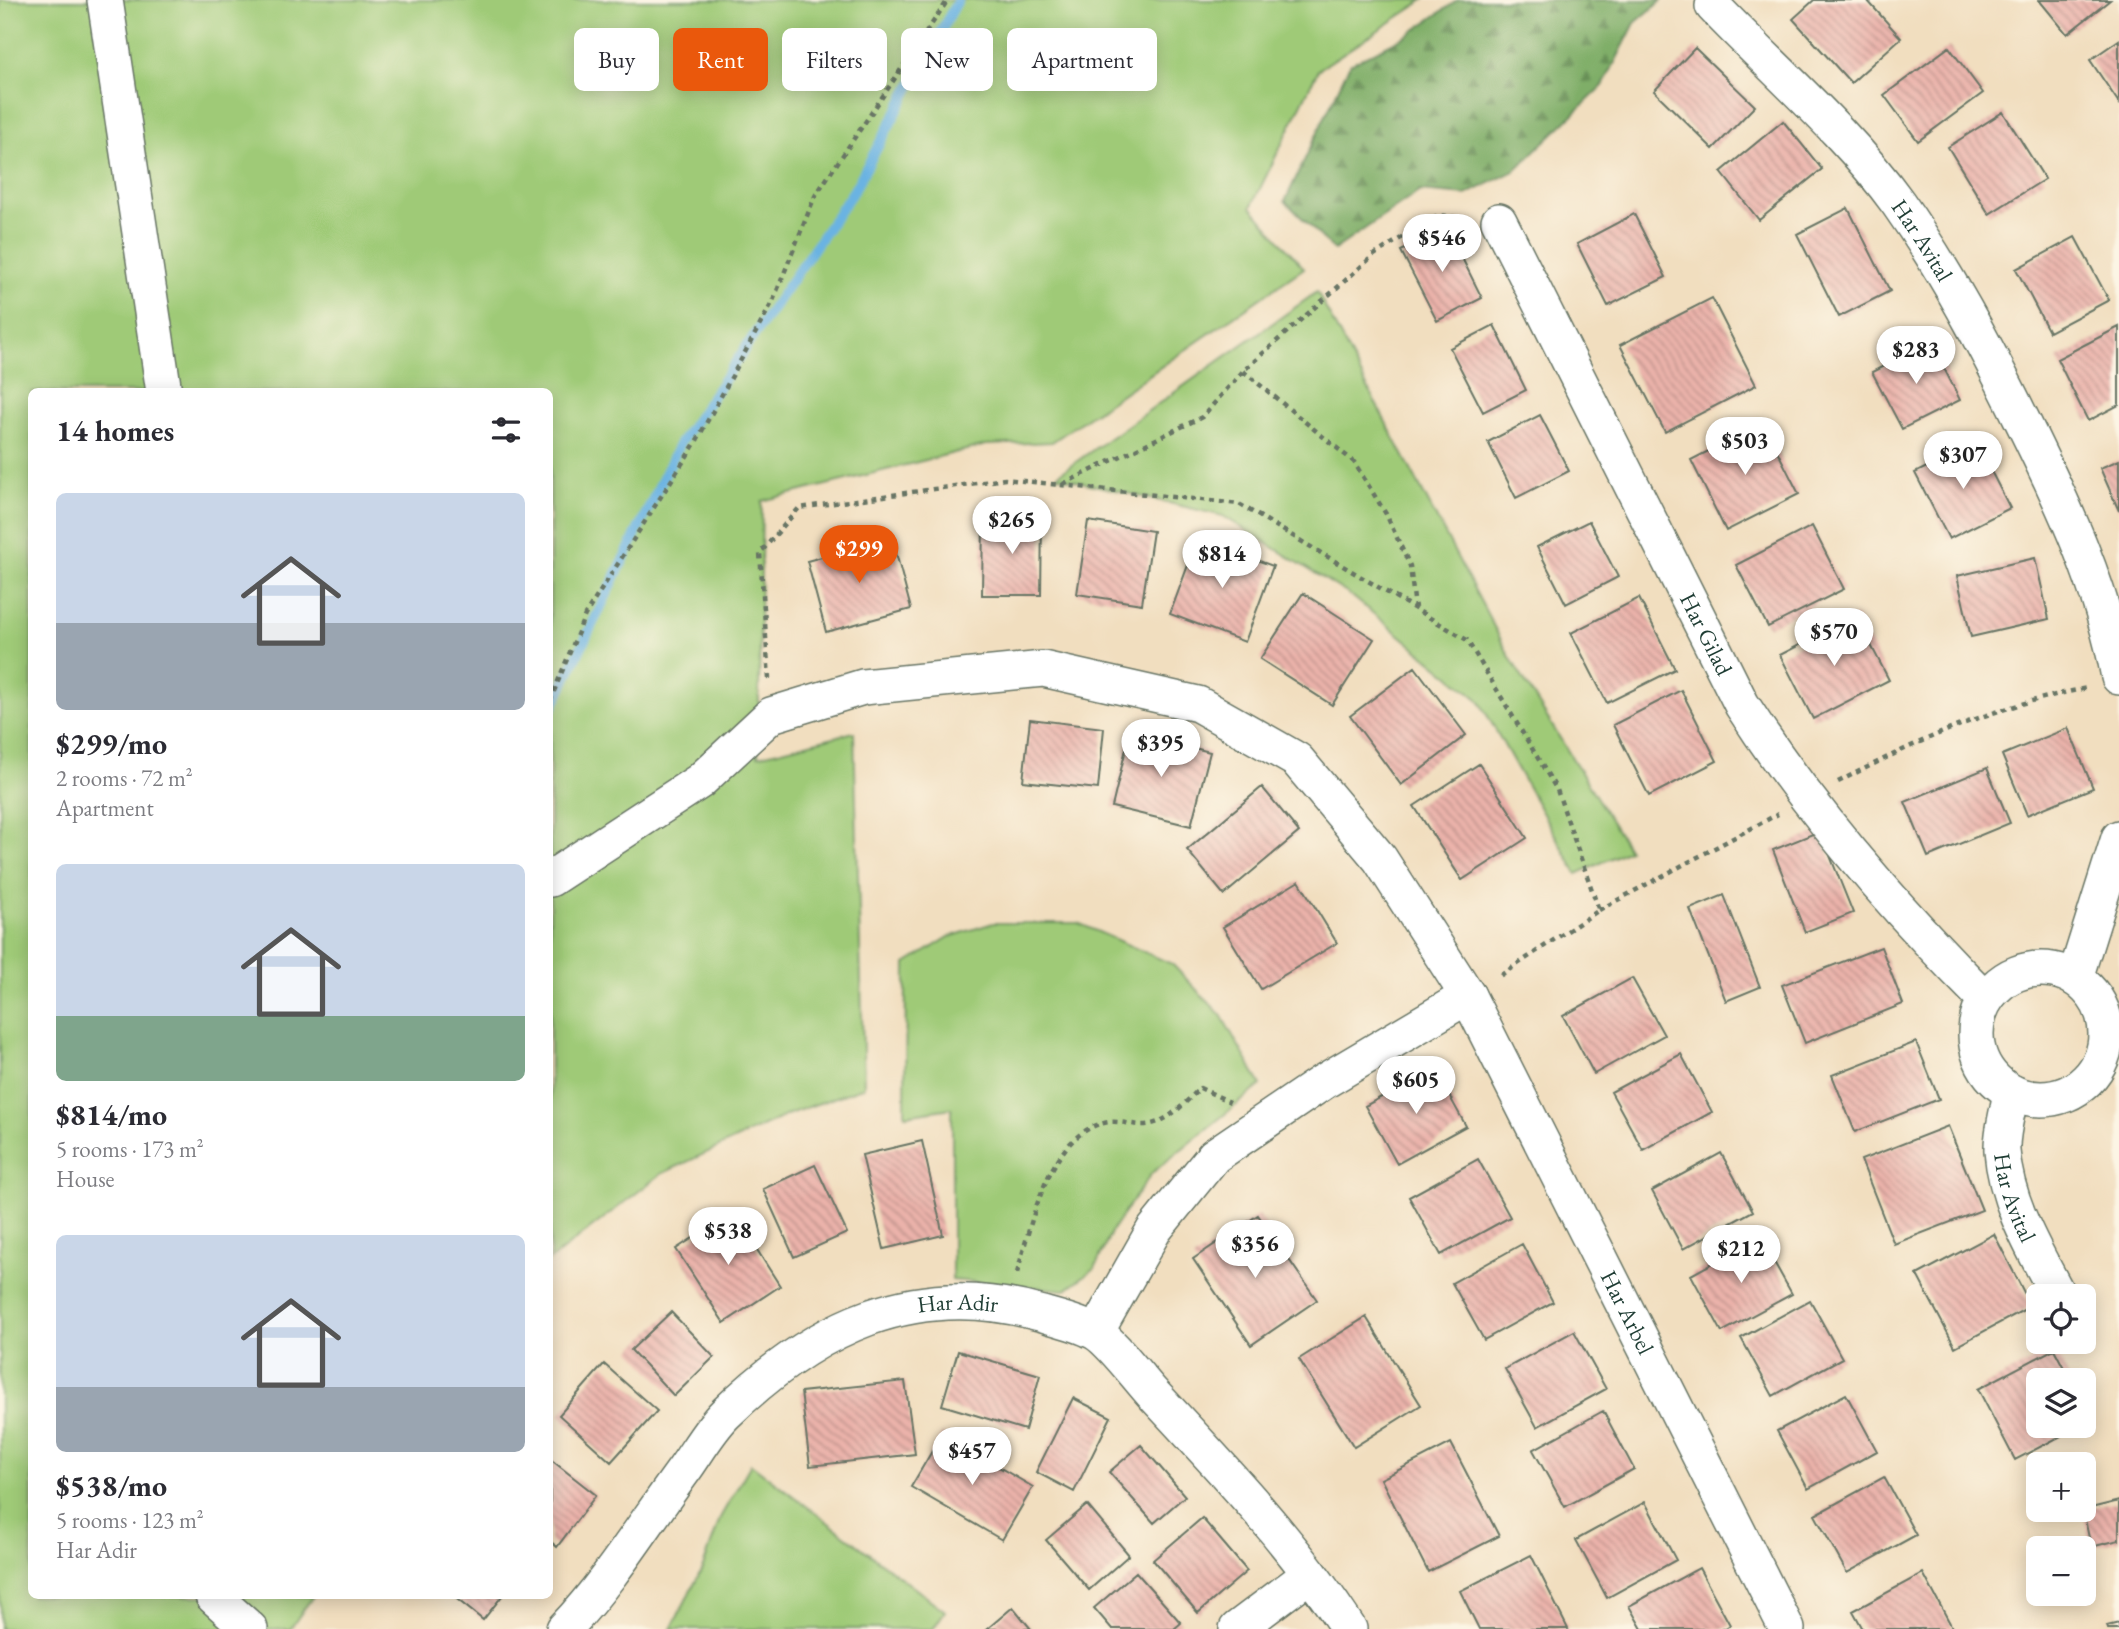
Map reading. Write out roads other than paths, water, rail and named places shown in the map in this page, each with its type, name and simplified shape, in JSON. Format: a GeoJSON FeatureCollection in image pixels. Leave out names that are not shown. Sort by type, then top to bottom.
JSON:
{"type":"FeatureCollection","features":[{"type":"Feature","properties":{"kind":"street"},"geometry":{"type":"LineString","coordinates":[[105,0],[163,388]]}},
{"type":"Feature","properties":{"kind":"street","name":"Har Avital"},"geometry":{"type":"LineString","coordinates":[[1713,6],[1839,134],[1897,202],[1959,299],[2066,509],[2099,591],[2104,682]]}},
{"type":"Feature","properties":{"kind":"street","name":"Har Gilad"},"geometry":{"type":"LineString","coordinates":[[1499,221],[1742,705],[1773,753],[1924,938],[1985,999]]}},
{"type":"Feature","properties":{"kind":"street","name":"Har Arbel"},"geometry":{"type":"LineString","coordinates":[[553,877],[700,781],[771,715],[863,687],[1043,670],[1198,704],[1297,760],[1380,859],[1468,996],[1787,1629]]}},
{"type":"Feature","properties":{"kind":"street"},"geometry":{"type":"LineString","coordinates":[[2075,978],[2119,838]]}},
{"type":"Feature","properties":{"kind":"street"},"geometry":{"type":"LineString","coordinates":[[2033,969],[2055,970],[2075,978],[2089,991],[2101,1009],[2111,1056],[2078,1087],[2057,1097],[2034,1099],[2011,1092],[1985,1068],[1976,1045],[1976,1021],[1985,999],[2006,978],[2033,969]]}},
{"type":"Feature","properties":{"kind":"street"},"geometry":{"type":"LineString","coordinates":[[1096,1332],[1154,1230],[1214,1156],[1323,1082],[1468,996]]}},
{"type":"Feature","properties":{"kind":"street","name":"Har Avital"},"geometry":{"type":"LineString","coordinates":[[2011,1092],[2002,1149],[2010,1192],[2025,1232],[2052,1284]]}},
{"type":"Feature","properties":{"kind":"street","name":"Har Adir"},"geometry":{"type":"LineString","coordinates":[[564,1629],[615,1565],[723,1416],[784,1363],[818,1339],[870,1317],[923,1302],[966,1300],[1009,1304],[1096,1332],[1252,1501],[1310,1574],[1349,1629]]}},
{"type":"Feature","properties":{"kind":"street"},"geometry":{"type":"LineString","coordinates":[[1237,1629],[1310,1574]]}},
{"type":"Feature","properties":{"kind":"street"},"geometry":{"type":"LineString","coordinates":[[216,1599],[250,1629]]}},
{"type":"Feature","properties":{"kind":"waterway"},"geometry":{"type":"LineString","coordinates":[[553,706],[680,443],[854,190],[958,0]]}}]}
